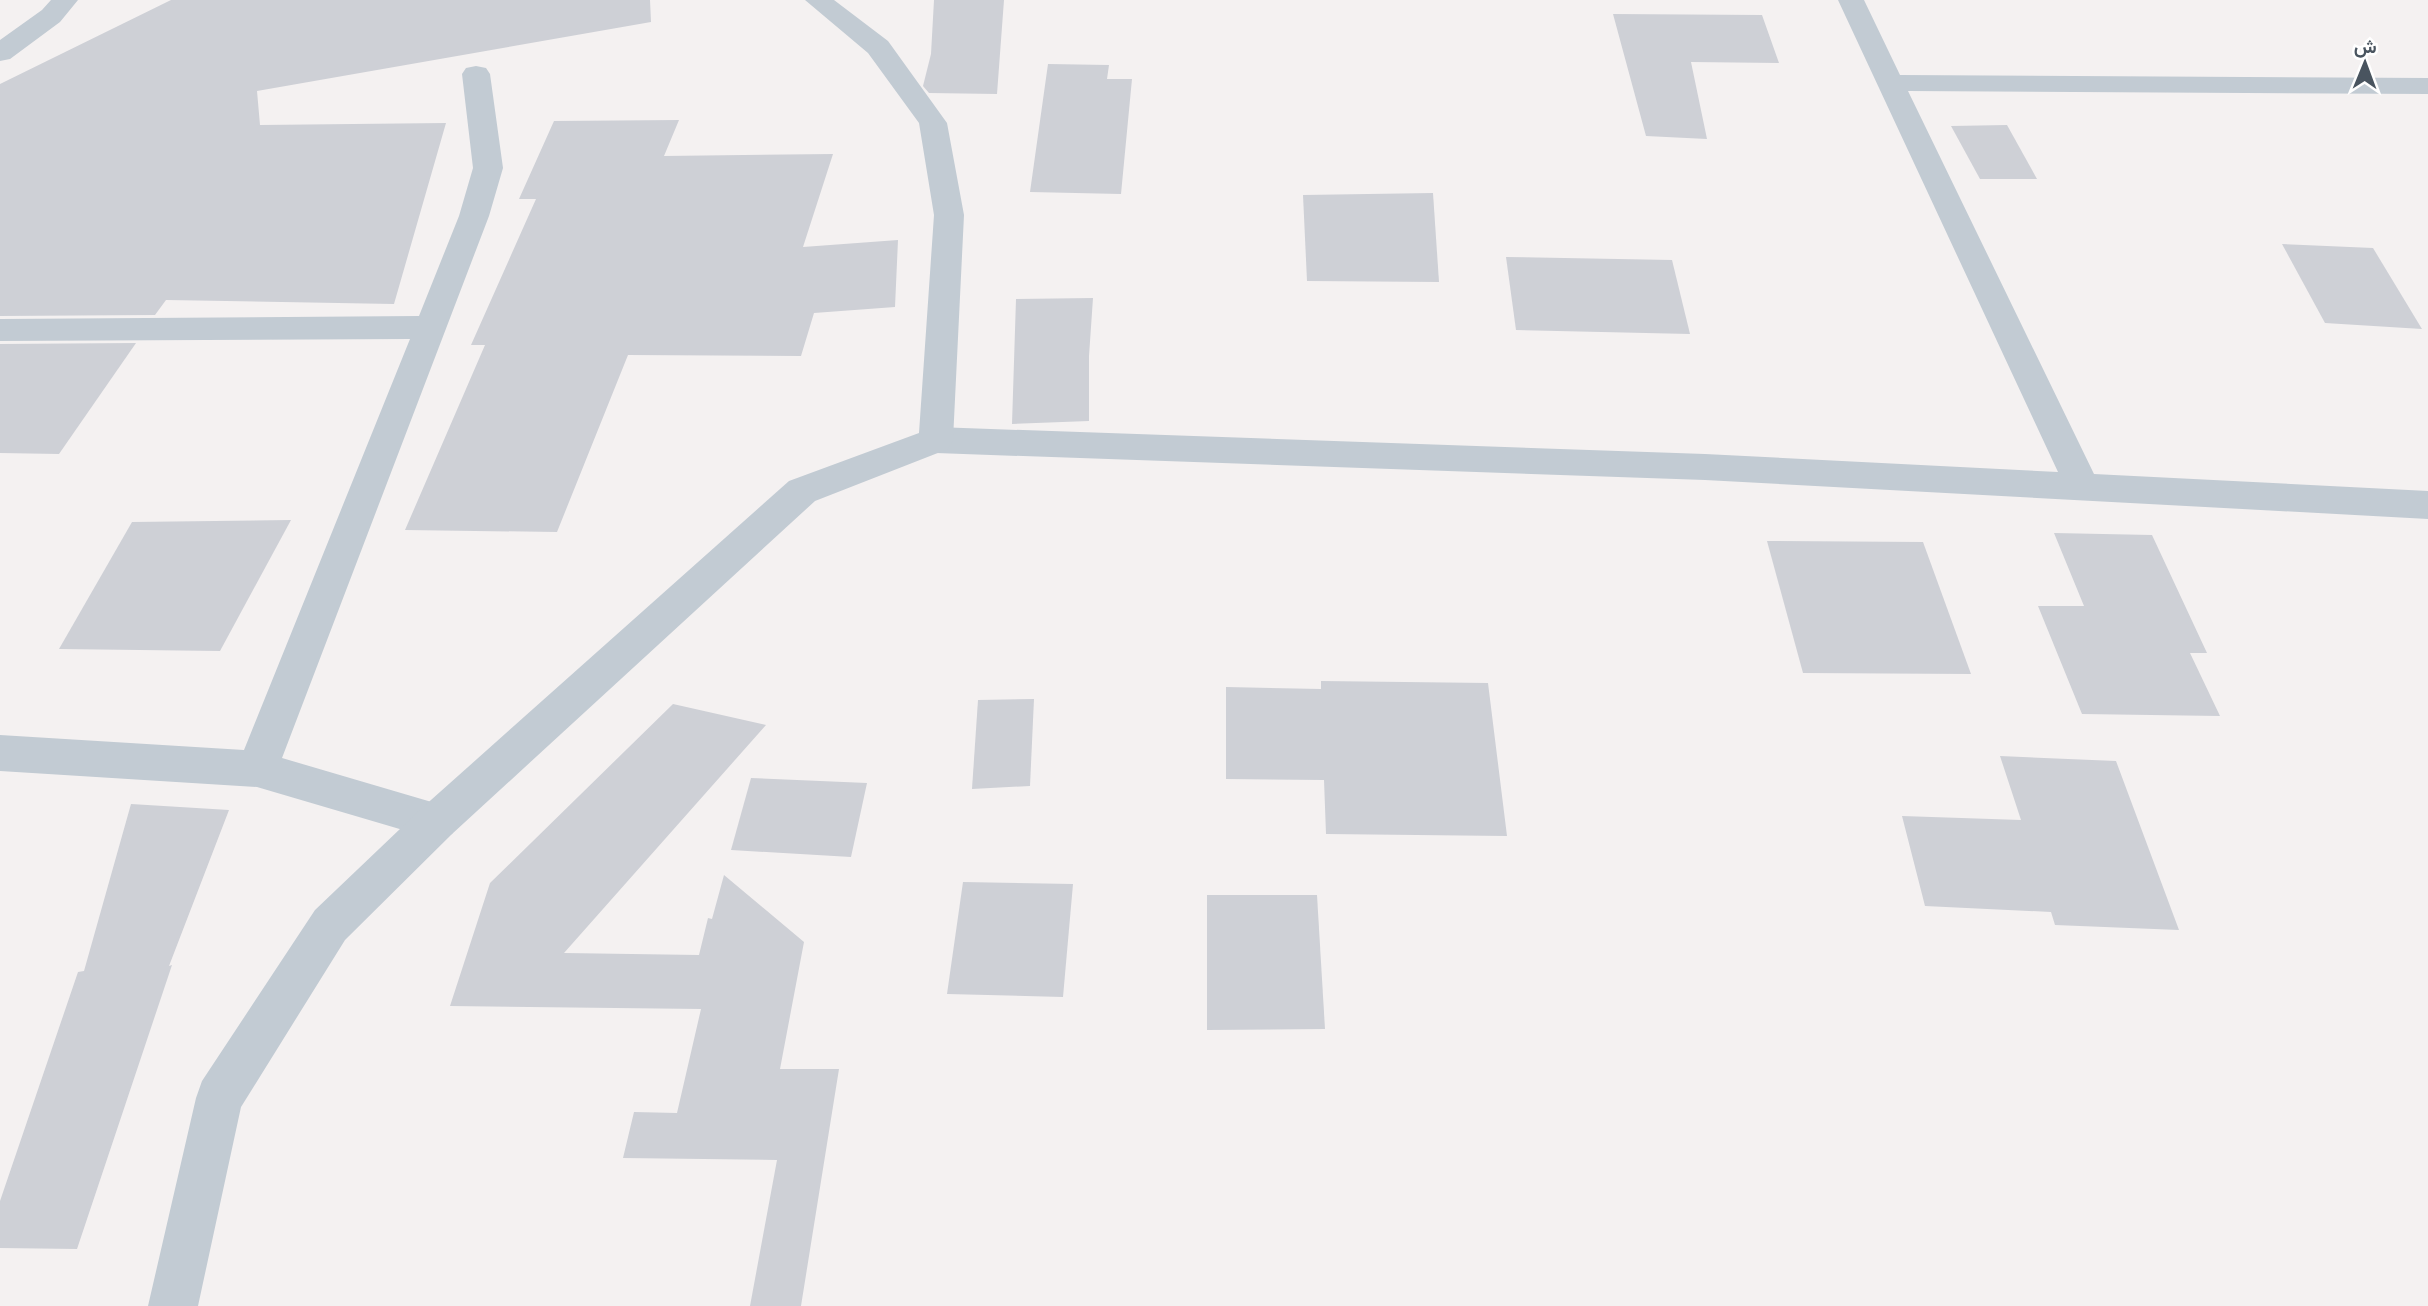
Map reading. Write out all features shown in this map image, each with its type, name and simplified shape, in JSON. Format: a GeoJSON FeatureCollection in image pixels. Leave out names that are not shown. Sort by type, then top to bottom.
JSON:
{"type":"FeatureCollection","features":[{"type":"Feature","properties":{"kind":"street"},"geometry":{"type":"LineString","coordinates":[[0,53],[51,16],[65,0]]}},
{"type":"Feature","properties":{"kind":"street"},"geometry":{"type":"LineString","coordinates":[[818,0],[878,47],[933,123],[949,215],[936,440]]}},
{"type":"Feature","properties":{"kind":"street"},"geometry":{"type":"LineString","coordinates":[[1851,0],[2081,486]]}},
{"type":"Feature","properties":{"kind":"street"},"geometry":{"type":"LineString","coordinates":[[257,769],[474,216],[488,168],[476,74]]}},
{"type":"Feature","properties":{"kind":"street"},"geometry":{"type":"LineString","coordinates":[[1889,83],[2428,86]]}},
{"type":"Feature","properties":{"kind":"street"},"geometry":{"type":"LineString","coordinates":[[0,330],[430,327]]}},
{"type":"Feature","properties":{"kind":"street"},"geometry":{"type":"LineString","coordinates":[[173,1306],[219,1098],[330,925],[437,821],[802,491],[936,440],[1705,467],[2428,505]]}},
{"type":"Feature","properties":{"kind":"street"},"geometry":{"type":"LineString","coordinates":[[0,753],[257,769],[437,821]]}},
{"type":"Feature","properties":{"kind":"building"},"geometry":{"type":"Polygon","coordinates":[[[171,0],[650,0],[651,22],[257,91],[260,125],[446,123],[394,304],[166,300],[155,315],[0,316],[0,84],[171,0]]]}},
{"type":"Feature","properties":{"kind":"building"},"geometry":{"type":"Polygon","coordinates":[[[934,0],[1004,0],[997,94],[929,93],[923,86],[931,54],[934,0]]]}},
{"type":"Feature","properties":{"kind":"building"},"geometry":{"type":"Polygon","coordinates":[[[1613,14],[1762,15],[1779,63],[1691,62],[1707,139],[1646,136],[1613,14]]]}},
{"type":"Feature","properties":{"kind":"building"},"geometry":{"type":"Polygon","coordinates":[[[1048,64],[1109,65],[1107,79],[1132,79],[1121,194],[1030,192],[1048,64]]]}},
{"type":"Feature","properties":{"kind":"building"},"geometry":{"type":"Polygon","coordinates":[[[679,120],[664,156],[833,154],[803,247],[898,240],[895,307],[814,313],[801,356],[628,355],[557,532],[405,530],[485,345],[471,345],[536,199],[519,199],[554,121],[679,120]]]}},
{"type":"Feature","properties":{"kind":"building"},"geometry":{"type":"Polygon","coordinates":[[[2007,125],[2037,179],[1980,179],[1951,126],[2007,125]]]}},
{"type":"Feature","properties":{"kind":"building"},"geometry":{"type":"Polygon","coordinates":[[[1433,193],[1439,282],[1307,281],[1303,195],[1433,193]]]}},
{"type":"Feature","properties":{"kind":"building"},"geometry":{"type":"Polygon","coordinates":[[[2282,244],[2373,248],[2422,329],[2325,323],[2282,244]]]}},
{"type":"Feature","properties":{"kind":"building"},"geometry":{"type":"Polygon","coordinates":[[[1506,257],[1672,260],[1690,334],[1516,330],[1506,257]]]}},
{"type":"Feature","properties":{"kind":"building"},"geometry":{"type":"Polygon","coordinates":[[[1093,298],[1089,356],[1089,421],[1012,424],[1016,299],[1093,298]]]}},
{"type":"Feature","properties":{"kind":"building"},"geometry":{"type":"Polygon","coordinates":[[[136,343],[59,454],[0,453],[0,344],[136,343]]]}},
{"type":"Feature","properties":{"kind":"building"},"geometry":{"type":"Polygon","coordinates":[[[291,520],[220,651],[59,649],[132,522],[291,520]]]}},
{"type":"Feature","properties":{"kind":"building"},"geometry":{"type":"Polygon","coordinates":[[[2054,533],[2152,535],[2207,653],[2190,653],[2220,716],[2082,714],[2038,606],[2084,606],[2054,533]]]}},
{"type":"Feature","properties":{"kind":"building"},"geometry":{"type":"Polygon","coordinates":[[[1767,541],[1923,542],[1971,674],[1803,673],[1767,541]]]}},
{"type":"Feature","properties":{"kind":"building"},"geometry":{"type":"Polygon","coordinates":[[[1321,681],[1488,683],[1507,836],[1326,834],[1324,780],[1226,779],[1226,687],[1321,689],[1321,681]]]}},
{"type":"Feature","properties":{"kind":"building"},"geometry":{"type":"Polygon","coordinates":[[[1034,699],[1030,786],[972,789],[978,700],[1034,699]]]}},
{"type":"Feature","properties":{"kind":"building"},"geometry":{"type":"Polygon","coordinates":[[[673,704],[766,725],[564,953],[699,955],[708,918],[712,919],[724,875],[804,942],[780,1069],[839,1069],[801,1306],[750,1306],[777,1160],[623,1158],[634,1112],[677,1113],[701,1009],[450,1006],[490,883],[673,704]]]}},
{"type":"Feature","properties":{"kind":"building"},"geometry":{"type":"Polygon","coordinates":[[[2000,756],[2116,761],[2179,930],[2055,925],[2051,912],[1925,906],[1902,816],[2021,820],[2000,756]]]}},
{"type":"Feature","properties":{"kind":"building"},"geometry":{"type":"Polygon","coordinates":[[[751,778],[867,783],[851,857],[731,850],[751,778]]]}},
{"type":"Feature","properties":{"kind":"building"},"geometry":{"type":"Polygon","coordinates":[[[131,804],[229,810],[169,966],[172,965],[77,1249],[0,1248],[0,1201],[78,972],[84,971],[131,804]]]}},
{"type":"Feature","properties":{"kind":"building"},"geometry":{"type":"Polygon","coordinates":[[[963,882],[1073,884],[1063,997],[947,994],[963,882]]]}},
{"type":"Feature","properties":{"kind":"building"},"geometry":{"type":"Polygon","coordinates":[[[1207,895],[1317,895],[1325,1029],[1207,1030],[1207,895]]]}}]}
